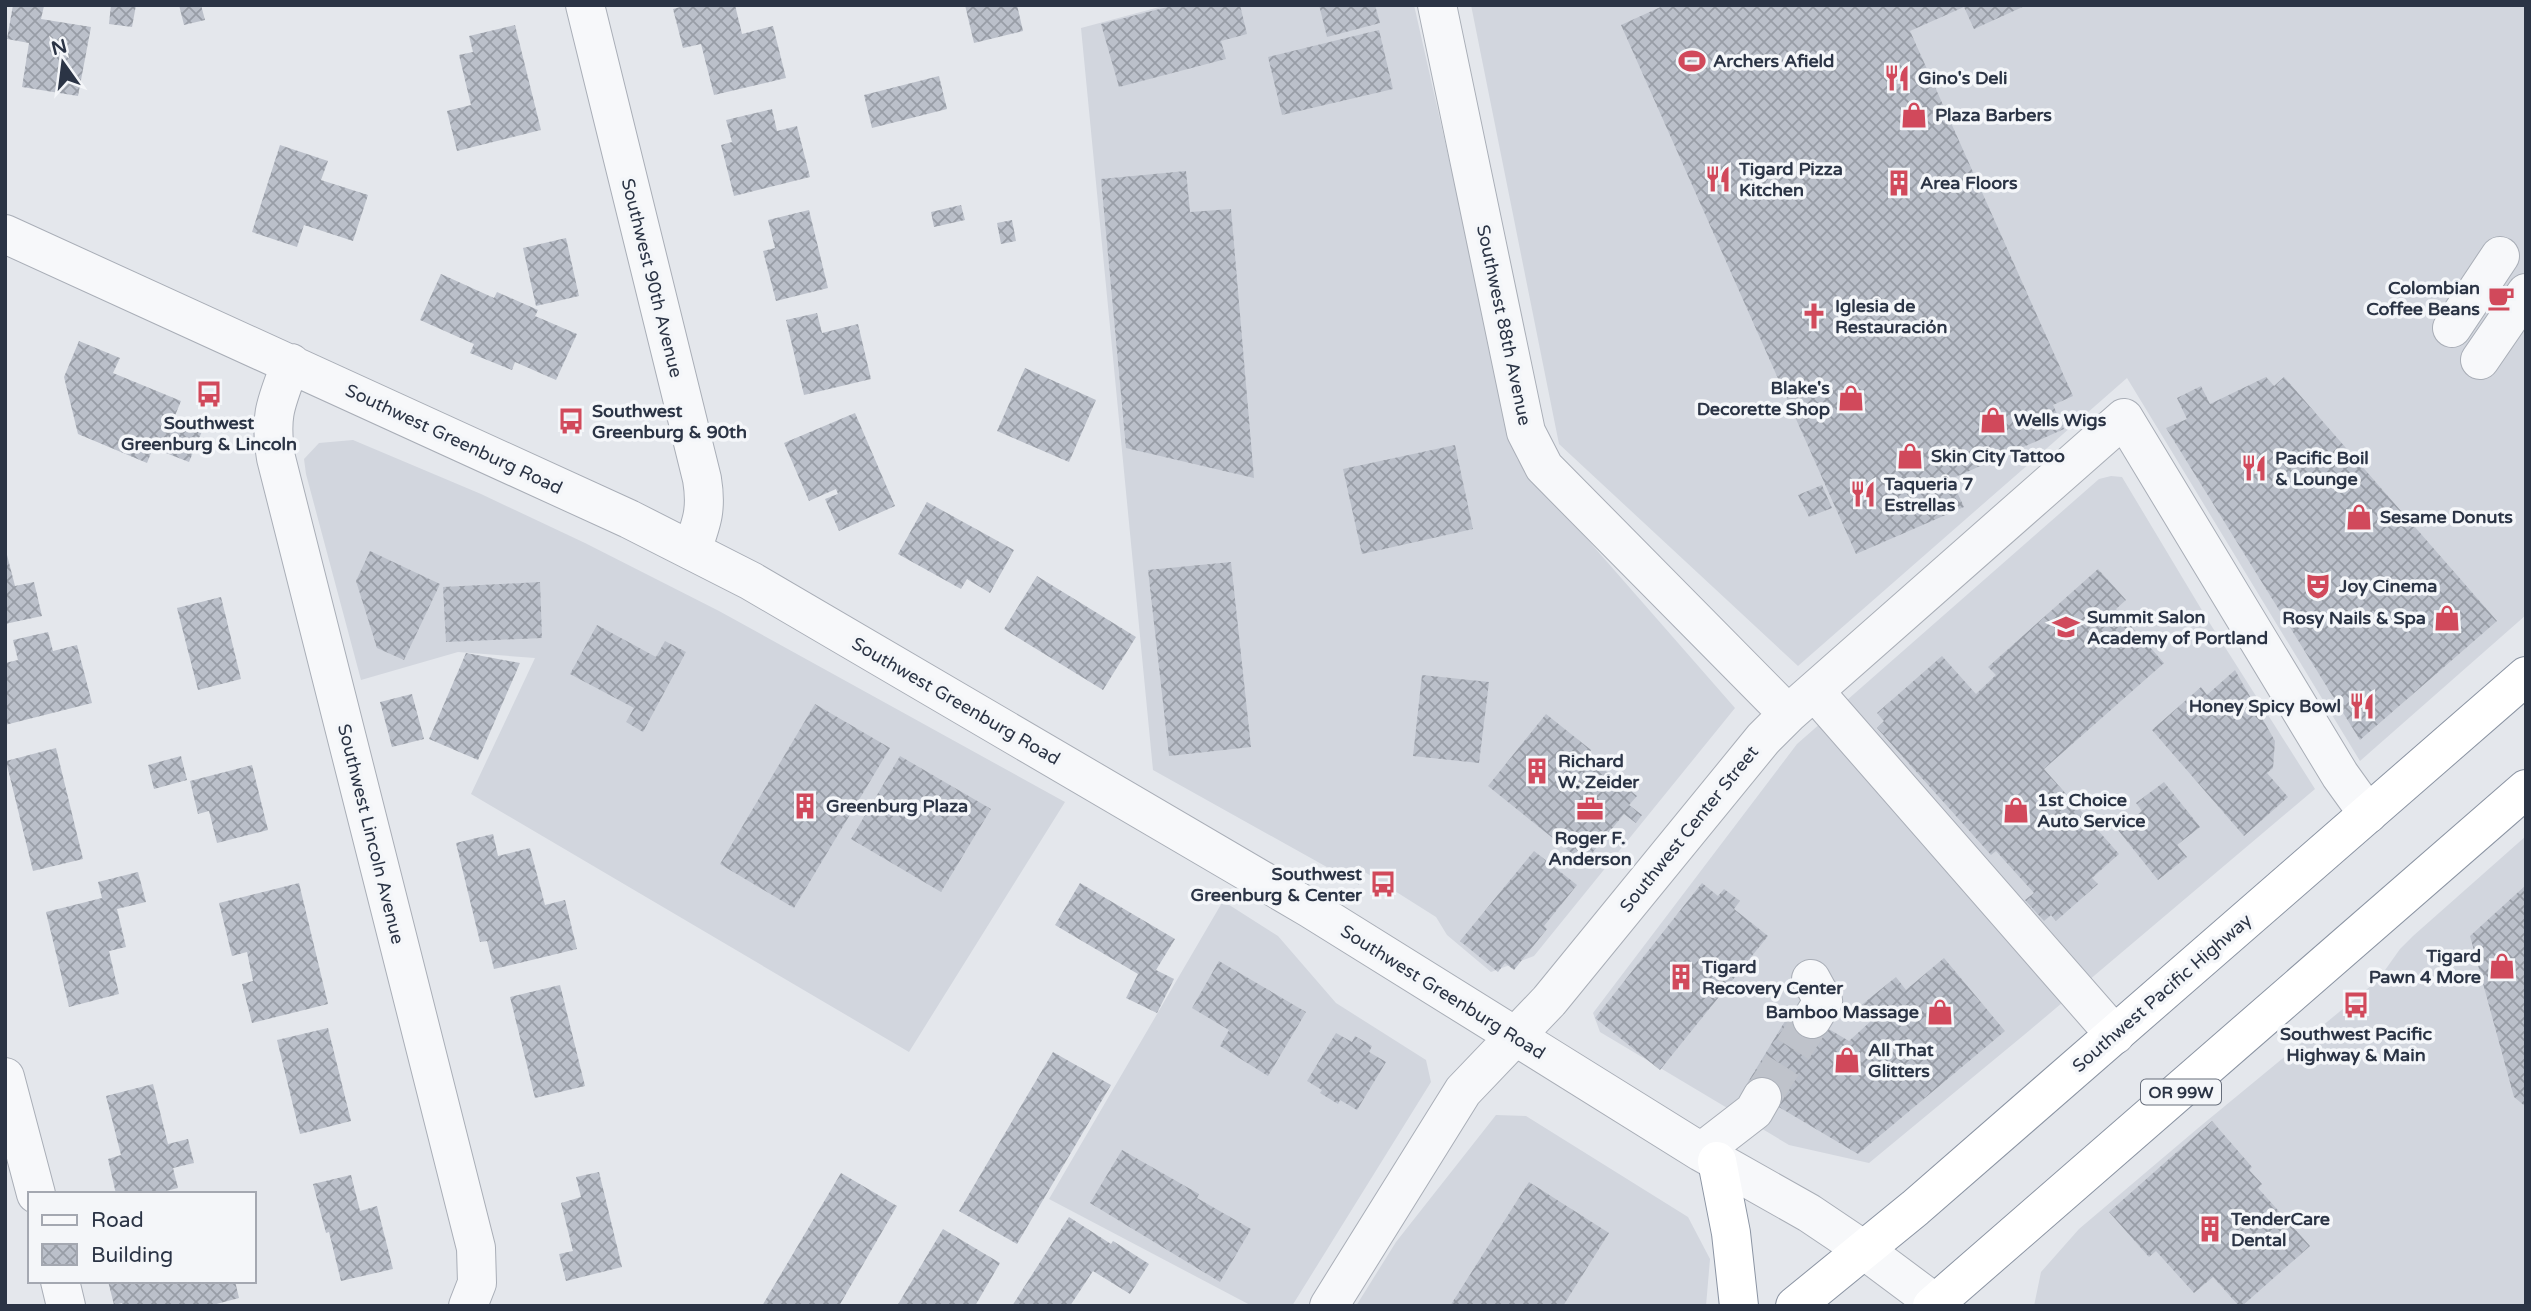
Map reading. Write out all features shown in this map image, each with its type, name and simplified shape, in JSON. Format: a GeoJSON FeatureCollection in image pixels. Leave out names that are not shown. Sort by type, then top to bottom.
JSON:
{"type":"FeatureCollection","features":[{"type":"Feature","properties":{"kind":"highway","name":"Southwest Pacific Highway"},"geometry":{"type":"LineString","coordinates":[[1795,1306],[2115,1035],[2526,676]]}},
{"type":"Feature","properties":{"kind":"highway","name":"OR 99W"},"geometry":{"type":"LineString","coordinates":[[1937,1305],[2526,789]]}},
{"type":"Feature","properties":{"kind":"highway"},"geometry":{"type":"LineString","coordinates":[[1709,1157],[1731,1233],[1740,1306]]}},
{"type":"Feature","properties":{"kind":"street","name":"Southwest 90th Avenue"},"geometry":{"type":"LineString","coordinates":[[585,5],[702,479],[705,516],[692,550]]}},
{"type":"Feature","properties":{"kind":"street","name":"Southwest 88th Avenue"},"geometry":{"type":"LineString","coordinates":[[1437,5],[1526,432],[1544,467],[1802,703],[2115,1035]]}},
{"type":"Feature","properties":{"kind":"street","name":"Southwest Greenburg Road"},"geometry":{"type":"LineString","coordinates":[[5,234],[629,519],[751,581],[1311,909],[1709,1157],[1809,1213],[1937,1305]]}},
{"type":"Feature","properties":{"kind":"street"},"geometry":{"type":"LineString","coordinates":[[2452,328],[2500,257]]}},
{"type":"Feature","properties":{"kind":"street"},"geometry":{"type":"LineString","coordinates":[[2480,360],[2526,293]]}},
{"type":"Feature","properties":{"kind":"street","name":"Southwest Lincoln Avenue"},"geometry":{"type":"LineString","coordinates":[[291,363],[273,414],[272,433],[276,458],[476,1248],[477,1283],[468,1306]]}},
{"type":"Feature","properties":{"kind":"street","name":"Southwest Center Street"},"geometry":{"type":"LineString","coordinates":[[1329,1306],[1463,1091],[1549,1001],[1733,774],[1802,703],[2124,418],[2340,775],[2368,814]]}},
{"type":"Feature","properties":{"kind":"street"},"geometry":{"type":"LineString","coordinates":[[1811,979],[1823,1001],[1812,1019]]}},
{"type":"Feature","properties":{"kind":"street"},"geometry":{"type":"LineString","coordinates":[[5,1077],[35,1192]]}},
{"type":"Feature","properties":{"kind":"street"},"geometry":{"type":"LineString","coordinates":[[1709,1157],[1754,1111],[1762,1097]]}},
{"type":"Feature","properties":{"kind":"street"},"geometry":{"type":"LineString","coordinates":[[60,1283],[66,1306]]}},
{"type":"Feature","properties":{"kind":"shaded area"},"geometry":{"type":"Polygon","coordinates":[[[1167,5],[1414,5],[1517,459],[1735,708],[1534,956],[1491,972],[1447,935],[1436,917],[1360,869],[1359,885],[1153,770],[1081,28],[1167,5]]]}},
{"type":"Feature","properties":{"kind":"shaded area"},"geometry":{"type":"Polygon","coordinates":[[[1471,5],[2526,5],[2526,615],[2360,761],[2127,378],[1798,666],[1559,444],[1471,5]]]}},
{"type":"Feature","properties":{"kind":"shaded area"},"geometry":{"type":"Polygon","coordinates":[[[353,440],[481,494],[719,611],[1065,802],[909,1052],[471,794],[535,658],[458,652],[361,680],[304,459],[319,443],[353,440]]]}},
{"type":"Feature","properties":{"kind":"shaded area"},"geometry":{"type":"Polygon","coordinates":[[[2122,477],[2209,622],[2315,789],[1869,1163],[1789,1145],[1600,1032],[1593,1013],[1797,744],[2099,479],[2122,477]]]}},
{"type":"Feature","properties":{"kind":"shaded area"},"geometry":{"type":"Polygon","coordinates":[[[2526,836],[2526,1306],[2034,1306],[2041,1272],[2079,1229],[2378,980],[2413,936],[2526,836]]]}},
{"type":"Feature","properties":{"kind":"shaded area"},"geometry":{"type":"Polygon","coordinates":[[[1223,901],[1278,936],[1336,1003],[1426,1060],[1431,1082],[1292,1306],[1252,1306],[1049,1199],[1223,901]]]}},
{"type":"Feature","properties":{"kind":"shaded area"},"geometry":{"type":"Polygon","coordinates":[[[1496,1115],[1526,1116],[1688,1217],[1710,1259],[1706,1306],[1356,1306],[1396,1242],[1496,1115]]]}},
{"type":"Feature","properties":{"kind":"building"},"geometry":{"type":"Polygon","coordinates":[[[13,5],[44,6],[41,19],[91,27],[78,96],[22,87],[29,43],[7,39],[13,5]]]}},
{"type":"Feature","properties":{"kind":"building"},"geometry":{"type":"Polygon","coordinates":[[[111,5],[136,5],[132,27],[109,24],[111,5]]]}},
{"type":"Feature","properties":{"kind":"building"},"geometry":{"type":"Polygon","coordinates":[[[179,5],[201,5],[205,20],[184,25],[179,5]]]}},
{"type":"Feature","properties":{"kind":"building"},"geometry":{"type":"Polygon","coordinates":[[[688,5],[735,5],[742,34],[773,26],[786,78],[714,95],[701,44],[683,48],[673,9],[688,5]]]}},
{"type":"Feature","properties":{"kind":"building"},"geometry":{"type":"Polygon","coordinates":[[[965,5],[1017,5],[1023,31],[974,43],[965,5]]]}},
{"type":"Feature","properties":{"kind":"building"},"geometry":{"type":"Polygon","coordinates":[[[1175,5],[1240,5],[1247,34],[1221,41],[1226,59],[1119,87],[1101,24],[1175,5]]]}},
{"type":"Feature","properties":{"kind":"building"},"geometry":{"type":"Polygon","coordinates":[[[1319,5],[1375,5],[1380,23],[1327,37],[1319,5]]]}},
{"type":"Feature","properties":{"kind":"building"},"geometry":{"type":"Polygon","coordinates":[[[1665,5],[2027,5],[1974,29],[1964,7],[1910,31],[2073,396],[2053,405],[2064,429],[1951,479],[1964,507],[1856,554],[1621,25],[1665,5]]]}},
{"type":"Feature","properties":{"kind":"building"},"geometry":{"type":"Polygon","coordinates":[[[515,25],[541,130],[457,151],[447,111],[471,105],[459,55],[473,52],[469,36],[515,25]]]}},
{"type":"Feature","properties":{"kind":"building"},"geometry":{"type":"Polygon","coordinates":[[[1379,30],[1393,89],[1282,115],[1268,57],[1379,30]]]}},
{"type":"Feature","properties":{"kind":"building"},"geometry":{"type":"Polygon","coordinates":[[[939,76],[947,109],[872,128],[864,95],[939,76]]]}},
{"type":"Feature","properties":{"kind":"building"},"geometry":{"type":"Polygon","coordinates":[[[772,109],[777,131],[797,126],[810,177],[734,196],[721,145],[732,142],[726,120],[772,109]]]}},
{"type":"Feature","properties":{"kind":"building"},"geometry":{"type":"Polygon","coordinates":[[[280,145],[328,161],[321,180],[368,195],[353,241],[304,225],[297,247],[252,232],[280,145]]]}},
{"type":"Feature","properties":{"kind":"building"},"geometry":{"type":"Polygon","coordinates":[[[1186,171],[1190,212],[1231,209],[1254,478],[1126,448],[1101,179],[1186,171]]]}},
{"type":"Feature","properties":{"kind":"building"},"geometry":{"type":"Polygon","coordinates":[[[961,205],[965,220],[934,227],[931,212],[961,205]]]}},
{"type":"Feature","properties":{"kind":"building"},"geometry":{"type":"Polygon","coordinates":[[[809,210],[828,288],[776,301],[763,251],[775,248],[768,220],[809,210]]]}},
{"type":"Feature","properties":{"kind":"building"},"geometry":{"type":"Polygon","coordinates":[[[1012,220],[1016,241],[1001,244],[997,223],[1012,220]]]}},
{"type":"Feature","properties":{"kind":"building"},"geometry":{"type":"Polygon","coordinates":[[[566,238],[579,296],[536,306],[523,248],[566,238]]]}},
{"type":"Feature","properties":{"kind":"building"},"geometry":{"type":"Polygon","coordinates":[[[441,274],[494,298],[497,292],[538,310],[535,316],[577,334],[556,380],[515,362],[512,370],[470,353],[474,344],[420,320],[441,274]]]}},
{"type":"Feature","properties":{"kind":"building"},"geometry":{"type":"Polygon","coordinates":[[[817,313],[822,333],[858,324],[871,379],[804,395],[786,320],[817,313]]]}},
{"type":"Feature","properties":{"kind":"building"},"geometry":{"type":"Polygon","coordinates":[[[79,341],[120,358],[113,373],[181,401],[174,418],[203,429],[189,462],[153,448],[147,463],[78,434],[64,377],[79,341]]]}},
{"type":"Feature","properties":{"kind":"building"},"geometry":{"type":"Polygon","coordinates":[[[1025,368],[1096,400],[1069,462],[997,431],[1025,368]]]}},
{"type":"Feature","properties":{"kind":"building"},"geometry":{"type":"Polygon","coordinates":[[[2266,377],[2274,386],[2284,377],[2497,621],[2360,740],[2166,428],[2187,419],[2177,398],[2201,386],[2210,404],[2266,377]]]}},
{"type":"Feature","properties":{"kind":"building"},"geometry":{"type":"Polygon","coordinates":[[[855,413],[895,506],[839,531],[825,499],[838,494],[836,489],[809,501],[784,443],[855,413]]]}},
{"type":"Feature","properties":{"kind":"building"},"geometry":{"type":"Polygon","coordinates":[[[1455,445],[1473,529],[1362,554],[1343,469],[1455,445]]]}},
{"type":"Feature","properties":{"kind":"building"},"geometry":{"type":"Polygon","coordinates":[[[1822,485],[1832,508],[1809,517],[1798,495],[1822,485]]]}},
{"type":"Feature","properties":{"kind":"building"},"geometry":{"type":"Polygon","coordinates":[[[927,502],[1014,550],[990,593],[967,579],[961,589],[898,554],[927,502]]]}},
{"type":"Feature","properties":{"kind":"building"},"geometry":{"type":"Polygon","coordinates":[[[6,551],[15,586],[34,582],[42,616],[5,624],[6,551]]]}},
{"type":"Feature","properties":{"kind":"building"},"geometry":{"type":"Polygon","coordinates":[[[370,551],[440,584],[404,660],[377,648],[356,581],[370,551]]]}},
{"type":"Feature","properties":{"kind":"building"},"geometry":{"type":"Polygon","coordinates":[[[1231,562],[1251,747],[1169,756],[1148,570],[1231,562]]]}},
{"type":"Feature","properties":{"kind":"building"},"geometry":{"type":"Polygon","coordinates":[[[2098,569],[2126,600],[2116,609],[2164,663],[2044,769],[2119,854],[2092,878],[2098,884],[2056,921],[2051,915],[2044,921],[2025,900],[2034,893],[1996,851],[1991,855],[1877,728],[1884,721],[1877,713],[1942,656],[1976,694],[1996,675],[1988,667],[2098,569]]]}},
{"type":"Feature","properties":{"kind":"building"},"geometry":{"type":"Polygon","coordinates":[[[1037,576],[1136,637],[1103,690],[1004,629],[1037,576]]]}},
{"type":"Feature","properties":{"kind":"building"},"geometry":{"type":"Polygon","coordinates":[[[540,582],[542,638],[446,642],[443,587],[540,582]]]}},
{"type":"Feature","properties":{"kind":"building"},"geometry":{"type":"Polygon","coordinates":[[[221,597],[241,679],[198,690],[177,608],[221,597]]]}},
{"type":"Feature","properties":{"kind":"building"},"geometry":{"type":"Polygon","coordinates":[[[597,625],[656,657],[665,641],[686,652],[643,732],[626,722],[634,708],[570,674],[597,625]]]}},
{"type":"Feature","properties":{"kind":"building"},"geometry":{"type":"Polygon","coordinates":[[[48,632],[53,651],[77,645],[92,703],[5,725],[5,663],[18,660],[13,640],[48,632]]]}},
{"type":"Feature","properties":{"kind":"building"},"geometry":{"type":"Polygon","coordinates":[[[466,653],[520,663],[478,760],[429,739],[466,653]]]}},
{"type":"Feature","properties":{"kind":"building"},"geometry":{"type":"Polygon","coordinates":[[[2235,670],[2275,741],[2273,768],[2267,773],[2288,797],[2244,836],[2152,730],[2201,687],[2207,695],[2235,670]]]}},
{"type":"Feature","properties":{"kind":"building"},"geometry":{"type":"Polygon","coordinates":[[[1422,675],[1489,682],[1479,763],[1413,756],[1422,675]]]}},
{"type":"Feature","properties":{"kind":"building"},"geometry":{"type":"Polygon","coordinates":[[[412,694],[424,739],[392,747],[380,702],[412,694]]]}},
{"type":"Feature","properties":{"kind":"building","name":"Greenburg Plaza"},"geometry":{"type":"Polygon","coordinates":[[[815,704],[890,748],[794,908],[720,864],[815,704]]]}},
{"type":"Feature","properties":{"kind":"building"},"geometry":{"type":"Polygon","coordinates":[[[1546,714],[1591,750],[1587,756],[1637,796],[1629,805],[1642,815],[1636,823],[1624,814],[1584,863],[1488,786],[1546,714]]]}},
{"type":"Feature","properties":{"kind":"building"},"geometry":{"type":"Polygon","coordinates":[[[56,748],[83,859],[33,871],[6,761],[56,748]]]}},
{"type":"Feature","properties":{"kind":"building"},"geometry":{"type":"Polygon","coordinates":[[[181,756],[187,780],[154,789],[148,765],[181,756]]]}},
{"type":"Feature","properties":{"kind":"building","name":"Greenburg Plaza"},"geometry":{"type":"Polygon","coordinates":[[[900,756],[991,809],[941,892],[851,839],[900,756]]]}},
{"type":"Feature","properties":{"kind":"building"},"geometry":{"type":"Polygon","coordinates":[[[252,765],[268,830],[217,843],[209,811],[198,814],[190,781],[252,765]]]}},
{"type":"Feature","properties":{"kind":"building"},"geometry":{"type":"Polygon","coordinates":[[[2164,782],[2200,827],[2177,845],[2187,857],[2158,880],[2118,830],[2142,811],[2136,803],[2164,782]]]}},
{"type":"Feature","properties":{"kind":"building"},"geometry":{"type":"Polygon","coordinates":[[[493,834],[498,856],[530,848],[545,905],[565,900],[577,949],[494,969],[487,941],[480,942],[456,843],[493,834]]]}},
{"type":"Feature","properties":{"kind":"building"},"geometry":{"type":"Polygon","coordinates":[[[1534,851],[1577,885],[1514,970],[1505,963],[1498,972],[1460,941],[1534,851]]]}},
{"type":"Feature","properties":{"kind":"building"},"geometry":{"type":"Polygon","coordinates":[[[138,872],[146,902],[117,909],[126,947],[109,951],[119,994],[69,1007],[46,912],[102,898],[98,882],[138,872]]]}},
{"type":"Feature","properties":{"kind":"building"},"geometry":{"type":"Polygon","coordinates":[[[299,883],[328,1004],[252,1023],[242,984],[253,981],[247,952],[232,956],[219,903],[299,883]]]}},
{"type":"Feature","properties":{"kind":"building"},"geometry":{"type":"Polygon","coordinates":[[[1080,883],[1175,939],[1156,970],[1174,979],[1157,1013],[1126,998],[1138,974],[1055,925],[1080,883]]]}},
{"type":"Feature","properties":{"kind":"building","name":"Tigard Recovery Center"},"geometry":{"type":"Polygon","coordinates":[[[1702,883],[1718,896],[1724,889],[1740,901],[1734,909],[1768,936],[1660,1070],[1595,1018],[1702,883]]]}},
{"type":"Feature","properties":{"kind":"building","name":"Tigard Pawn 4 More"},"geometry":{"type":"Polygon","coordinates":[[[2526,885],[2526,1107],[2514,1097],[2470,936],[2526,885]]]}},
{"type":"Feature","properties":{"kind":"building","name":"All That Glitters"},"geometry":{"type":"Polygon","coordinates":[[[1944,958],[2005,1031],[1858,1154],[1745,1087],[1793,1008],[1849,1041],[1871,1021],[1859,1007],[1896,977],[1906,990],[1944,958]]]}},
{"type":"Feature","properties":{"kind":"building"},"geometry":{"type":"Polygon","coordinates":[[[1219,961],[1306,1012],[1268,1076],[1220,1046],[1229,1030],[1192,1008],[1219,961]]]}},
{"type":"Feature","properties":{"kind":"building"},"geometry":{"type":"Polygon","coordinates":[[[560,985],[585,1086],[535,1098],[510,997],[560,985]]]}},
{"type":"Feature","properties":{"kind":"building"},"geometry":{"type":"Polygon","coordinates":[[[328,1028],[351,1121],[300,1134],[277,1040],[328,1028]]]}},
{"type":"Feature","properties":{"kind":"building"},"geometry":{"type":"Polygon","coordinates":[[[1336,1033],[1352,1042],[1355,1036],[1372,1046],[1369,1052],[1386,1062],[1357,1110],[1340,1100],[1338,1104],[1307,1081],[1336,1033]]]}},
{"type":"Feature","properties":{"kind":"building"},"geometry":{"type":"Polygon","coordinates":[[[1053,1052],[1111,1085],[1017,1244],[959,1211],[1053,1052]]]}},
{"type":"Feature","properties":{"kind":"building"},"geometry":{"type":"Polygon","coordinates":[[[153,1084],[168,1144],[188,1139],[194,1163],[173,1168],[178,1188],[162,1192],[116,1192],[108,1159],[121,1155],[106,1096],[153,1084]]]}},
{"type":"Feature","properties":{"kind":"building","name":"TenderCare Dental"},"geometry":{"type":"Polygon","coordinates":[[[2212,1121],[2252,1167],[2249,1170],[2262,1184],[2258,1188],[2310,1246],[2242,1306],[2239,1306],[2213,1277],[2194,1293],[2156,1251],[2149,1257],[2109,1212],[2212,1121]]]}},
{"type":"Feature","properties":{"kind":"building"},"geometry":{"type":"Polygon","coordinates":[[[1122,1150],[1199,1194],[1197,1198],[1251,1229],[1220,1282],[1090,1203],[1122,1150]]]}},
{"type":"Feature","properties":{"kind":"building"},"geometry":{"type":"Polygon","coordinates":[[[599,1172],[622,1267],[566,1281],[559,1254],[573,1251],[561,1203],[581,1197],[576,1177],[599,1172]]]}},
{"type":"Feature","properties":{"kind":"building"},"geometry":{"type":"Polygon","coordinates":[[[841,1173],[897,1206],[839,1306],[762,1306],[841,1173]]]}},
{"type":"Feature","properties":{"kind":"building"},"geometry":{"type":"Polygon","coordinates":[[[351,1175],[360,1211],[377,1206],[393,1269],[341,1281],[313,1184],[351,1175]]]}},
{"type":"Feature","properties":{"kind":"building"},"geometry":{"type":"Polygon","coordinates":[[[1529,1182],[1609,1233],[1563,1306],[1450,1306],[1529,1182]]]}},
{"type":"Feature","properties":{"kind":"building"},"geometry":{"type":"Polygon","coordinates":[[[1069,1217],[1149,1264],[1130,1294],[1093,1271],[1070,1306],[1012,1306],[1069,1217]]]}},
{"type":"Feature","properties":{"kind":"building"},"geometry":{"type":"Polygon","coordinates":[[[943,1229],[1000,1263],[975,1306],[897,1306],[943,1229]]]}},
{"type":"Feature","properties":{"kind":"building"},"geometry":{"type":"Polygon","coordinates":[[[108,1283],[235,1283],[239,1298],[209,1306],[114,1305],[108,1283]]]}},
{"type":"Feature","properties":{"kind":"tunnel"},"geometry":{"type":"LineString","coordinates":[[1762,1097],[1812,1019]]}},
{"type":"Feature","properties":{"kind":"place","name":"Archers Afield"},"geometry":{"type":"Point","coordinates":[1692,61]}},
{"type":"Feature","properties":{"kind":"place","name":"Gino's Deli"},"geometry":{"type":"Point","coordinates":[1897,78]}},
{"type":"Feature","properties":{"kind":"place","name":"Plaza Barbers"},"geometry":{"type":"Point","coordinates":[1914,115]}},
{"type":"Feature","properties":{"kind":"place","name":"Tigard Pizza Kitchen"},"geometry":{"type":"Point","coordinates":[1718,179]}},
{"type":"Feature","properties":{"kind":"place","name":"Area Floors"},"geometry":{"type":"Point","coordinates":[1899,183]}},
{"type":"Feature","properties":{"kind":"place","name":"Colombian Coffee Beans"},"geometry":{"type":"Point","coordinates":[2501,298]}},
{"type":"Feature","properties":{"kind":"place","name":"Iglesia de Restauración"},"geometry":{"type":"Point","coordinates":[1814,316]}},
{"type":"Feature","properties":{"kind":"place","name":"Southwest Greenburg & Lincoln"},"geometry":{"type":"Point","coordinates":[209,394]}},
{"type":"Feature","properties":{"kind":"place","name":"Blake's Decorette Shop"},"geometry":{"type":"Point","coordinates":[1851,398]}},
{"type":"Feature","properties":{"kind":"place","name":"Wells Wigs"},"geometry":{"type":"Point","coordinates":[1993,420]}},
{"type":"Feature","properties":{"kind":"place","name":"Southwest Greenburg & 90th"},"geometry":{"type":"Point","coordinates":[571,421]}},
{"type":"Feature","properties":{"kind":"place","name":"Skin City Tattoo"},"geometry":{"type":"Point","coordinates":[1910,456]}},
{"type":"Feature","properties":{"kind":"place","name":"Pacific Boil & Lounge"},"geometry":{"type":"Point","coordinates":[2254,468]}},
{"type":"Feature","properties":{"kind":"place","name":"Taqueria 7 Estrellas"},"geometry":{"type":"Point","coordinates":[1863,494]}},
{"type":"Feature","properties":{"kind":"place","name":"Sesame Donuts"},"geometry":{"type":"Point","coordinates":[2359,517]}},
{"type":"Feature","properties":{"kind":"place","name":"Joy Cinema"},"geometry":{"type":"Point","coordinates":[2318,586]}},
{"type":"Feature","properties":{"kind":"place","name":"Rosy Nails & Spa"},"geometry":{"type":"Point","coordinates":[2447,618]}},
{"type":"Feature","properties":{"kind":"place","name":"Summit Salon Academy of Portland"},"geometry":{"type":"Point","coordinates":[2066,627]}},
{"type":"Feature","properties":{"kind":"place","name":"Honey Spicy Bowl"},"geometry":{"type":"Point","coordinates":[2362,706]}},
{"type":"Feature","properties":{"kind":"place","name":"Richard W. Zeider"},"geometry":{"type":"Point","coordinates":[1537,771]}},
{"type":"Feature","properties":{"kind":"place","name":"Greenburg Plaza"},"geometry":{"type":"Point","coordinates":[805,806]}},
{"type":"Feature","properties":{"kind":"place","name":"Roger F. Anderson"},"geometry":{"type":"Point","coordinates":[1590,809]}},
{"type":"Feature","properties":{"kind":"place","name":"1st Choice Auto Service"},"geometry":{"type":"Point","coordinates":[2016,810]}},
{"type":"Feature","properties":{"kind":"place","name":"Southwest Greenburg & Center"},"geometry":{"type":"Point","coordinates":[1383,884]}},
{"type":"Feature","properties":{"kind":"place","name":"Tigard Pawn 4 More"},"geometry":{"type":"Point","coordinates":[2502,966]}},
{"type":"Feature","properties":{"kind":"place","name":"Tigard Recovery Center"},"geometry":{"type":"Point","coordinates":[1681,977]}},
{"type":"Feature","properties":{"kind":"place","name":"Southwest Pacific Highway & Main"},"geometry":{"type":"Point","coordinates":[2356,1005]}},
{"type":"Feature","properties":{"kind":"place","name":"Bamboo Massage"},"geometry":{"type":"Point","coordinates":[1940,1012]}},
{"type":"Feature","properties":{"kind":"place","name":"All That Glitters"},"geometry":{"type":"Point","coordinates":[1847,1060]}},
{"type":"Feature","properties":{"kind":"place","name":"TenderCare Dental"},"geometry":{"type":"Point","coordinates":[2210,1229]}}]}
